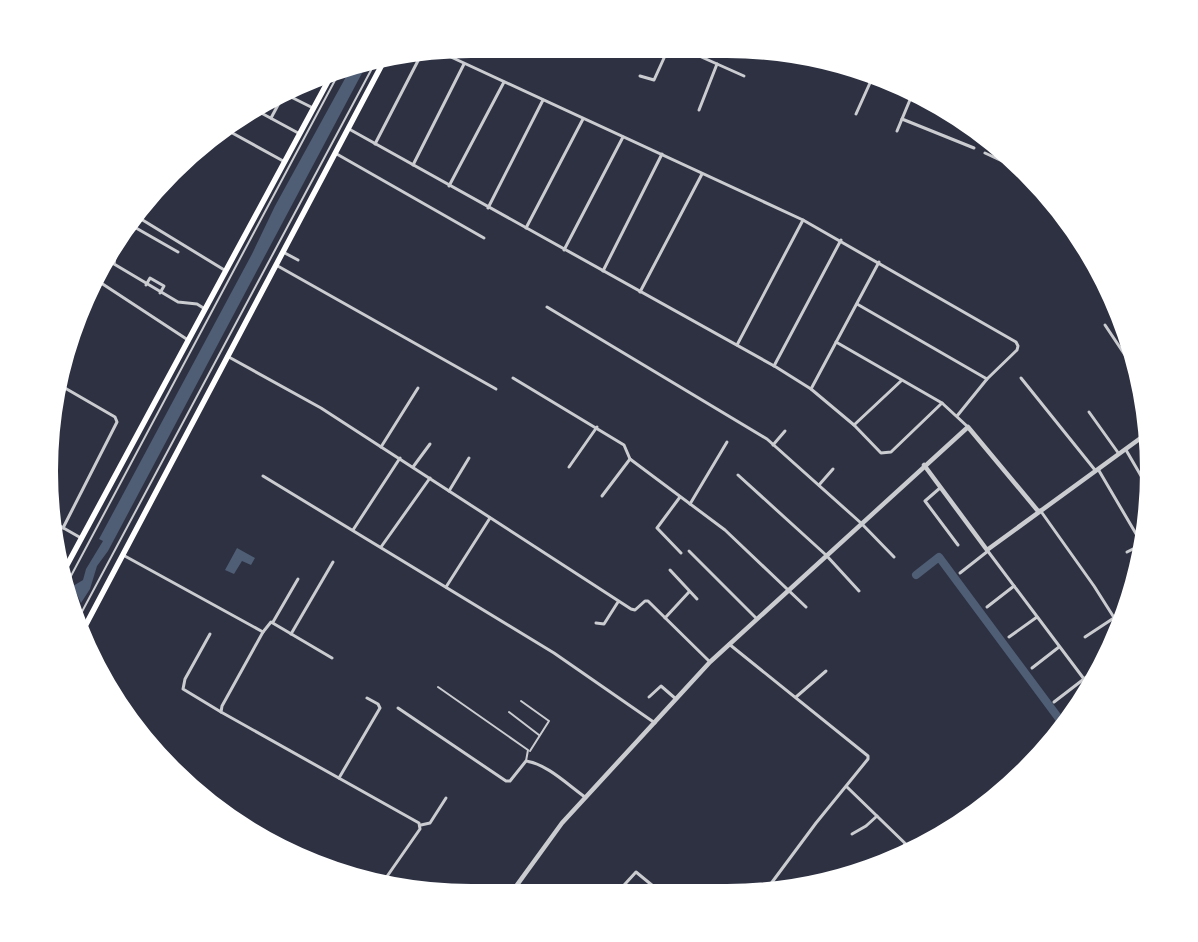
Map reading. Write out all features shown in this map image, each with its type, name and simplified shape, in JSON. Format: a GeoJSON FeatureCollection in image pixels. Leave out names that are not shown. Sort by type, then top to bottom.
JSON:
{"type":"FeatureCollection","features":[{"type":"Feature","properties":{"kind":"main road"},"geometry":{"type":"LineString","coordinates":[[85,626],[382,65]]}},
{"type":"Feature","properties":{"kind":"main road"},"geometry":{"type":"LineString","coordinates":[[66,567],[329,80]]}},
{"type":"Feature","properties":{"kind":"street"},"geometry":{"type":"LineString","coordinates":[[640,76],[653,80],[665,55]]}},
{"type":"Feature","properties":{"kind":"street"},"geometry":{"type":"LineString","coordinates":[[697,55],[744,76]]}},
{"type":"Feature","properties":{"kind":"street"},"geometry":{"type":"LineString","coordinates":[[448,56],[803,220],[841,240],[1016,342],[1017,350],[988,379],[957,416]]}},
{"type":"Feature","properties":{"kind":"street"},"geometry":{"type":"LineString","coordinates":[[375,144],[419,59]]}},
{"type":"Feature","properties":{"kind":"street"},"geometry":{"type":"LineString","coordinates":[[414,165],[464,64]]}},
{"type":"Feature","properties":{"kind":"street"},"geometry":{"type":"LineString","coordinates":[[699,110],[717,64]]}},
{"type":"Feature","properties":{"kind":"street"},"geometry":{"type":"LineString","coordinates":[[856,114],[871,81]]}},
{"type":"Feature","properties":{"kind":"street"},"geometry":{"type":"LineString","coordinates":[[449,186],[504,82]]}},
{"type":"Feature","properties":{"kind":"street"},"geometry":{"type":"LineString","coordinates":[[291,96],[314,109]]}},
{"type":"Feature","properties":{"kind":"street"},"geometry":{"type":"LineString","coordinates":[[897,131],[911,98]]}},
{"type":"Feature","properties":{"kind":"street"},"geometry":{"type":"LineString","coordinates":[[488,208],[543,100]]}},
{"type":"Feature","properties":{"kind":"street"},"geometry":{"type":"LineString","coordinates":[[271,118],[280,102]]}},
{"type":"Feature","properties":{"kind":"street"},"geometry":{"type":"LineString","coordinates":[[261,112],[300,134]]}},
{"type":"Feature","properties":{"kind":"street"},"geometry":{"type":"LineString","coordinates":[[526,228],[583,119]]}},
{"type":"Feature","properties":{"kind":"street"},"geometry":{"type":"LineString","coordinates":[[902,119],[974,148]]}},
{"type":"Feature","properties":{"kind":"street"},"geometry":{"type":"LineString","coordinates":[[348,128],[488,208],[774,366],[811,389],[854,425],[877,450],[885,454],[892,452],[942,404]]}},
{"type":"Feature","properties":{"kind":"street"},"geometry":{"type":"LineString","coordinates":[[230,132],[285,162]]}},
{"type":"Feature","properties":{"kind":"street"},"geometry":{"type":"LineString","coordinates":[[564,250],[623,137]]}},
{"type":"Feature","properties":{"kind":"street"},"geometry":{"type":"LineString","coordinates":[[335,153],[484,238]]}},
{"type":"Feature","properties":{"kind":"street"},"geometry":{"type":"LineString","coordinates":[[985,153],[1006,163]]}},
{"type":"Feature","properties":{"kind":"street"},"geometry":{"type":"LineString","coordinates":[[603,271],[662,154]]}},
{"type":"Feature","properties":{"kind":"street"},"geometry":{"type":"LineString","coordinates":[[640,292],[702,174]]}},
{"type":"Feature","properties":{"kind":"street"},"geometry":{"type":"LineString","coordinates":[[140,219],[227,271]]}},
{"type":"Feature","properties":{"kind":"street"},"geometry":{"type":"LineString","coordinates":[[736,345],[803,220]]}},
{"type":"Feature","properties":{"kind":"street"},"geometry":{"type":"LineString","coordinates":[[178,252],[139,229],[133,229],[115,258],[114,264],[178,302],[197,304],[206,309]]}},
{"type":"Feature","properties":{"kind":"street"},"geometry":{"type":"LineString","coordinates":[[774,366],[841,240]]}},
{"type":"Feature","properties":{"kind":"street"},"geometry":{"type":"LineString","coordinates":[[283,252],[298,260]]}},
{"type":"Feature","properties":{"kind":"street"},"geometry":{"type":"LineString","coordinates":[[811,389],[879,262]]}},
{"type":"Feature","properties":{"kind":"street"},"geometry":{"type":"LineString","coordinates":[[276,264],[496,389]]}},
{"type":"Feature","properties":{"kind":"street"},"geometry":{"type":"LineString","coordinates":[[146,284],[150,278],[164,286],[160,293]]}},
{"type":"Feature","properties":{"kind":"street"},"geometry":{"type":"LineString","coordinates":[[100,283],[188,340]]}},
{"type":"Feature","properties":{"kind":"street"},"geometry":{"type":"LineString","coordinates":[[857,304],[988,379]]}},
{"type":"Feature","properties":{"kind":"street"},"geometry":{"type":"LineString","coordinates":[[548,308],[739,422],[773,445],[861,523],[894,557]]}},
{"type":"Feature","properties":{"kind":"street"},"geometry":{"type":"LineString","coordinates":[[1104,325],[1128,360]]}},
{"type":"Feature","properties":{"kind":"street"},"geometry":{"type":"LineString","coordinates":[[836,342],[942,404],[968,427],[1039,511],[1114,618],[1086,637]]}},
{"type":"Feature","properties":{"kind":"street"},"geometry":{"type":"LineString","coordinates":[[227,356],[308,400],[400,458],[618,602],[633,610],[644,601],[648,601],[710,662]]}},
{"type":"Feature","properties":{"kind":"street"},"geometry":{"type":"LineString","coordinates":[[513,378],[624,445],[630,459],[725,530],[806,607]]}},
{"type":"Feature","properties":{"kind":"street"},"geometry":{"type":"LineString","coordinates":[[1021,378],[1096,470],[1137,535]]}},
{"type":"Feature","properties":{"kind":"street"},"geometry":{"type":"LineString","coordinates":[[854,425],[901,381]]}},
{"type":"Feature","properties":{"kind":"street"},"geometry":{"type":"LineString","coordinates":[[63,528],[110,438],[117,420],[64,387]]}},
{"type":"Feature","properties":{"kind":"street"},"geometry":{"type":"LineString","coordinates":[[381,446],[418,388]]}},
{"type":"Feature","properties":{"kind":"street"},"geometry":{"type":"LineString","coordinates":[[1088,412],[1119,454]]}},
{"type":"Feature","properties":{"kind":"street"},"geometry":{"type":"LineString","coordinates":[[569,467],[597,427]]}},
{"type":"Feature","properties":{"kind":"street"},"geometry":{"type":"LineString","coordinates":[[516,887],[562,823],[656,723],[710,662],[924,465],[968,427]]}},
{"type":"Feature","properties":{"kind":"street"},"geometry":{"type":"LineString","coordinates":[[773,445],[785,431]]}},
{"type":"Feature","properties":{"kind":"street"},"geometry":{"type":"LineString","coordinates":[[960,573],[1039,511],[1141,438]]}},
{"type":"Feature","properties":{"kind":"street"},"geometry":{"type":"LineString","coordinates":[[690,504],[727,442]]}},
{"type":"Feature","properties":{"kind":"street"},"geometry":{"type":"LineString","coordinates":[[413,468],[430,444]]}},
{"type":"Feature","properties":{"kind":"street"},"geometry":{"type":"LineString","coordinates":[[1126,450],[1143,478]]}},
{"type":"Feature","properties":{"kind":"street"},"geometry":{"type":"LineString","coordinates":[[353,530],[400,458]]}},
{"type":"Feature","properties":{"kind":"street"},"geometry":{"type":"LineString","coordinates":[[448,490],[469,458]]}},
{"type":"Feature","properties":{"kind":"street"},"geometry":{"type":"LineString","coordinates":[[602,496],[630,459]]}},
{"type":"Feature","properties":{"kind":"street"},"geometry":{"type":"LineString","coordinates":[[924,465],[1084,679]]}},
{"type":"Feature","properties":{"kind":"street"},"geometry":{"type":"LineString","coordinates":[[819,485],[833,469]]}},
{"type":"Feature","properties":{"kind":"street"},"geometry":{"type":"LineString","coordinates":[[738,475],[826,555],[859,591]]}},
{"type":"Feature","properties":{"kind":"street"},"geometry":{"type":"LineString","coordinates":[[263,476],[554,653],[656,723]]}},
{"type":"Feature","properties":{"kind":"street"},"geometry":{"type":"LineString","coordinates":[[381,547],[430,478]]}},
{"type":"Feature","properties":{"kind":"street"},"geometry":{"type":"LineString","coordinates":[[940,488],[925,500],[958,545]]}},
{"type":"Feature","properties":{"kind":"street"},"geometry":{"type":"LineString","coordinates":[[680,497],[657,528],[681,553]]}},
{"type":"Feature","properties":{"kind":"street"},"geometry":{"type":"LineString","coordinates":[[446,587],[490,518]]}},
{"type":"Feature","properties":{"kind":"street"},"geometry":{"type":"LineString","coordinates":[[59,526],[82,539]]}},
{"type":"Feature","properties":{"kind":"street"},"geometry":{"type":"LineString","coordinates":[[1127,552],[1136,548]]}},
{"type":"Feature","properties":{"kind":"street"},"geometry":{"type":"LineString","coordinates":[[689,550],[756,619]]}},
{"type":"Feature","properties":{"kind":"street"},"geometry":{"type":"LineString","coordinates":[[123,554],[262,632]]}},
{"type":"Feature","properties":{"kind":"street"},"geometry":{"type":"LineString","coordinates":[[291,634],[333,562]]}},
{"type":"Feature","properties":{"kind":"street"},"geometry":{"type":"LineString","coordinates":[[670,570],[697,599]]}},
{"type":"Feature","properties":{"kind":"street"},"geometry":{"type":"LineString","coordinates":[[220,712],[262,632],[270,622],[273,622],[298,579]]}},
{"type":"Feature","properties":{"kind":"street"},"geometry":{"type":"LineString","coordinates":[[987,607],[1014,586]]}},
{"type":"Feature","properties":{"kind":"street"},"geometry":{"type":"LineString","coordinates":[[665,618],[689,592]]}},
{"type":"Feature","properties":{"kind":"street"},"geometry":{"type":"LineString","coordinates":[[596,622],[604,624],[618,602]]}},
{"type":"Feature","properties":{"kind":"street"},"geometry":{"type":"LineString","coordinates":[[1009,637],[1037,617]]}},
{"type":"Feature","properties":{"kind":"street"},"geometry":{"type":"LineString","coordinates":[[273,622],[332,658]]}},
{"type":"Feature","properties":{"kind":"street"},"geometry":{"type":"LineString","coordinates":[[210,634],[184,678],[183,689],[220,712],[421,825],[430,823],[446,798]]}},
{"type":"Feature","properties":{"kind":"street"},"geometry":{"type":"LineString","coordinates":[[729,644],[868,756],[847,787],[816,823],[771,884]]}},
{"type":"Feature","properties":{"kind":"street"},"geometry":{"type":"LineString","coordinates":[[1032,668],[1059,647]]}},
{"type":"Feature","properties":{"kind":"street"},"geometry":{"type":"LineString","coordinates":[[796,697],[826,671]]}},
{"type":"Feature","properties":{"kind":"street"},"geometry":{"type":"LineString","coordinates":[[1054,702],[1089,676]]}},
{"type":"Feature","properties":{"kind":"street"},"geometry":{"type":"LineString","coordinates":[[649,697],[660,686],[677,700]]}},
{"type":"Feature","properties":{"kind":"street"},"geometry":{"type":"LineString","coordinates":[[339,778],[380,708],[378,704],[367,698]]}},
{"type":"Feature","properties":{"kind":"street"},"geometry":{"type":"LineString","coordinates":[[398,708],[509,782],[526,761],[547,770],[585,797]]}},
{"type":"Feature","properties":{"kind":"street"},"geometry":{"type":"LineString","coordinates":[[847,787],[905,844],[903,848]]}},
{"type":"Feature","properties":{"kind":"street"},"geometry":{"type":"LineString","coordinates":[[852,834],[866,826],[877,816]]}},
{"type":"Feature","properties":{"kind":"street"},"geometry":{"type":"LineString","coordinates":[[386,878],[421,825]]}},
{"type":"Feature","properties":{"kind":"street"},"geometry":{"type":"LineString","coordinates":[[622,887],[636,872],[654,887]]}},
{"type":"Feature","properties":{"kind":"lane"},"geometry":{"type":"LineString","coordinates":[[81,614],[373,67]]}},
{"type":"Feature","properties":{"kind":"lane"},"geometry":{"type":"LineString","coordinates":[[69,579],[337,77]]}},
{"type":"Feature","properties":{"kind":"lane"},"geometry":{"type":"LineString","coordinates":[[438,687],[530,751]]}},
{"type":"Feature","properties":{"kind":"lane"},"geometry":{"type":"LineString","coordinates":[[521,702],[549,721],[539,735],[526,761]]}},
{"type":"Feature","properties":{"kind":"lane"},"geometry":{"type":"LineString","coordinates":[[509,712],[539,735]]}},
{"type":"Feature","properties":{"kind":"water"},"geometry":{"type":"Polygon","coordinates":[[[364,69],[108,551],[97,566],[90,589],[81,603],[73,586],[83,580],[86,569],[103,541],[99,539],[252,254],[275,206],[348,74],[364,69]]]}},
{"type":"Feature","properties":{"kind":"water"},"geometry":{"type":"Polygon","coordinates":[[[237,548],[255,558],[251,565],[242,561],[234,574],[225,570],[237,548]]]}},
{"type":"Feature","properties":{"kind":"waterway"},"geometry":{"type":"LineString","coordinates":[[916,575],[939,557],[1060,720]]}}]}
